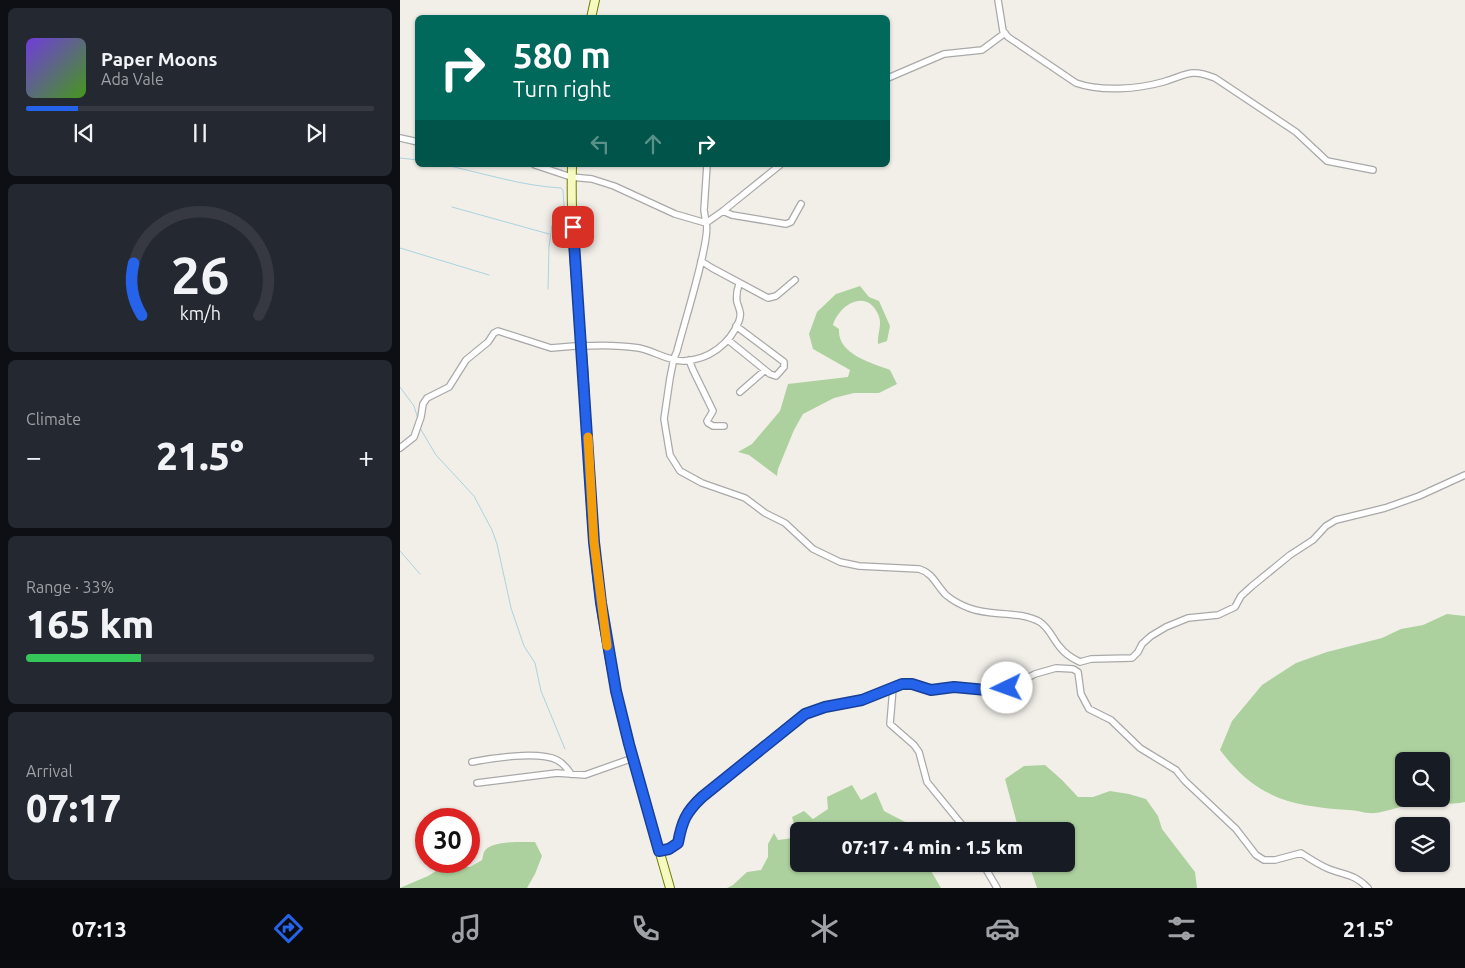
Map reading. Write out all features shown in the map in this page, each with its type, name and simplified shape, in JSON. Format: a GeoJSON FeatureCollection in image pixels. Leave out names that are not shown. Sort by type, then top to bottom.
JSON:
{"type":"FeatureCollection","features":[{"type":"Feature","properties":{"kind":"main road"},"geometry":{"type":"LineString","coordinates":[[592,15],[595,0]]}},
{"type":"Feature","properties":{"kind":"main road"},"geometry":{"type":"LineString","coordinates":[[572,167],[578,346],[594,542],[601,603],[614,681],[633,758],[670,888]]}},
{"type":"Feature","properties":{"kind":"street"},"geometry":{"type":"LineString","coordinates":[[998,0],[1003,31],[1008,37],[1076,83],[1088,88],[1124,88],[1162,82],[1190,73],[1201,72],[1215,78],[1296,132],[1327,161],[1373,170]]}},
{"type":"Feature","properties":{"kind":"street"},"geometry":{"type":"LineString","coordinates":[[890,77],[944,54],[982,50],[1005,33]]}},
{"type":"Feature","properties":{"kind":"street"},"geometry":{"type":"LineString","coordinates":[[400,138],[415,141]]}},
{"type":"Feature","properties":{"kind":"street"},"geometry":{"type":"LineString","coordinates":[[541,167],[572,177],[592,179],[614,186],[675,214],[706,223]]}},
{"type":"Feature","properties":{"kind":"street"},"geometry":{"type":"LineString","coordinates":[[707,167],[704,210],[707,235],[674,358],[664,419],[670,455],[680,470],[702,484],[745,498],[765,513],[785,523],[804,543],[840,562],[859,566],[919,569],[932,576],[948,596],[970,609],[1024,617],[1040,622],[1051,634],[1059,648],[1068,657],[1080,662],[1091,659],[1132,658],[1142,644],[1166,627],[1188,618],[1218,615],[1235,607],[1241,596],[1252,586],[1290,555],[1313,540],[1326,526],[1336,520],[1385,508],[1465,476]]}},
{"type":"Feature","properties":{"kind":"street"},"geometry":{"type":"LineString","coordinates":[[706,223],[778,167]]}},
{"type":"Feature","properties":{"kind":"street"},"geometry":{"type":"LineString","coordinates":[[723,211],[732,215],[786,224],[791,222],[801,204]]}},
{"type":"Feature","properties":{"kind":"street"},"geometry":{"type":"LineString","coordinates":[[701,261],[739,284],[768,298],[776,296],[795,280]]}},
{"type":"Feature","properties":{"kind":"street"},"geometry":{"type":"LineString","coordinates":[[400,448],[414,437],[423,404],[428,398],[449,386],[466,360],[498,331],[551,348],[627,346],[682,361],[700,358],[718,350],[728,340],[736,326],[741,314],[737,293],[739,284]]}},
{"type":"Feature","properties":{"kind":"street"},"geometry":{"type":"LineString","coordinates":[[728,340],[764,371],[776,376],[784,367],[784,362],[736,326]]}},
{"type":"Feature","properties":{"kind":"street"},"geometry":{"type":"LineString","coordinates":[[689,360],[713,411],[707,421],[708,423],[713,426],[724,426]]}},
{"type":"Feature","properties":{"kind":"street"},"geometry":{"type":"LineString","coordinates":[[740,392],[764,371]]}},
{"type":"Feature","properties":{"kind":"street"},"geometry":{"type":"LineString","coordinates":[[659,851],[669,849],[678,843],[689,809],[805,714],[825,707],[862,700],[902,684],[912,684],[931,690],[954,687],[997,691],[1034,674],[1056,668],[1073,669],[1078,672],[1081,694],[1085,705],[1111,720],[1140,748],[1176,770],[1236,829],[1256,855],[1264,860],[1275,860],[1302,853],[1330,869],[1359,878],[1368,888]]}},
{"type":"Feature","properties":{"kind":"street"},"geometry":{"type":"LineString","coordinates":[[893,688],[890,724],[914,745],[919,752],[927,782],[960,822]]}},
{"type":"Feature","properties":{"kind":"street"},"geometry":{"type":"LineString","coordinates":[[472,762],[502,758],[545,757],[557,760],[571,774]]}},
{"type":"Feature","properties":{"kind":"street"},"geometry":{"type":"LineString","coordinates":[[477,783],[557,772],[585,775],[633,758]]}},
{"type":"Feature","properties":{"kind":"street"},"geometry":{"type":"LineString","coordinates":[[988,872],[997,888]]}},
{"type":"Feature","properties":{"kind":"green space"},"geometry":{"type":"Polygon","coordinates":[[[860,286],[869,297],[879,301],[890,326],[887,341],[878,344],[880,325],[878,314],[873,306],[867,302],[853,302],[847,306],[841,311],[833,325],[839,329],[843,345],[849,351],[865,361],[890,370],[897,384],[879,393],[854,393],[834,398],[803,414],[794,430],[777,476],[749,455],[738,452],[752,444],[780,411],[788,384],[848,377],[850,370],[813,349],[809,334],[817,312],[836,294],[860,286]]]}},
{"type":"Feature","properties":{"kind":"green space"},"geometry":{"type":"Polygon","coordinates":[[[1447,614],[1465,616],[1465,802],[1450,804],[1450,752],[1395,752],[1395,807],[1401,807],[1372,813],[1310,806],[1277,797],[1248,779],[1220,750],[1232,721],[1262,685],[1296,663],[1327,652],[1382,638],[1401,629],[1423,625],[1447,614]]]}},
{"type":"Feature","properties":{"kind":"green space"},"geometry":{"type":"Polygon","coordinates":[[[1045,765],[1078,797],[1093,797],[1110,791],[1146,799],[1158,816],[1162,829],[1195,872],[1197,888],[1037,888],[1032,872],[1075,872],[1075,822],[1017,822],[1005,779],[1024,766],[1045,765]]]}},
{"type":"Feature","properties":{"kind":"green space"},"geometry":{"type":"Polygon","coordinates":[[[852,785],[861,800],[876,792],[884,811],[905,822],[793,822],[792,817],[804,811],[813,819],[828,809],[827,797],[852,785]]]}},
{"type":"Feature","properties":{"kind":"green space"},"geometry":{"type":"Polygon","coordinates":[[[774,833],[778,840],[790,838],[790,872],[932,872],[941,888],[727,888],[747,872],[761,870],[768,857],[768,844],[774,833]]]}},
{"type":"Feature","properties":{"kind":"green space"},"geometry":{"type":"Polygon","coordinates":[[[507,842],[535,842],[542,856],[527,888],[400,888],[433,873],[480,873],[480,861],[487,848],[507,842]]]}},
{"type":"Feature","properties":{"kind":"waterway"},"geometry":{"type":"LineString","coordinates":[[400,158],[415,160]]}},
{"type":"Feature","properties":{"kind":"waterway"},"geometry":{"type":"LineString","coordinates":[[453,167],[517,182],[561,188],[563,190],[565,222],[564,225],[552,225],[549,247],[548,289]]}},
{"type":"Feature","properties":{"kind":"waterway"},"geometry":{"type":"LineString","coordinates":[[452,207],[549,234]]}},
{"type":"Feature","properties":{"kind":"waterway"},"geometry":{"type":"LineString","coordinates":[[400,248],[489,275]]}},
{"type":"Feature","properties":{"kind":"waterway"},"geometry":{"type":"LineString","coordinates":[[400,387],[414,406],[418,419]]}},
{"type":"Feature","properties":{"kind":"waterway"},"geometry":{"type":"LineString","coordinates":[[420,428],[436,455],[474,496],[492,530],[497,544],[511,608],[524,646],[535,663],[541,691],[565,749]]}},
{"type":"Feature","properties":{"kind":"waterway"},"geometry":{"type":"LineString","coordinates":[[400,551],[420,574]]}},
{"type":"Feature","properties":{"kind":"slow traffic"},"geometry":{"type":"LineString","coordinates":[[588,437],[594,542],[607,646]]}},
{"type":"Feature","properties":{"kind":"route"},"geometry":{"type":"LineString","coordinates":[[573,227],[594,542],[606,643],[629,744],[659,851],[669,849],[678,843],[689,809],[805,714],[825,707],[862,700],[902,684],[912,684],[931,690],[954,687],[997,691],[1007,688]]}}]}
